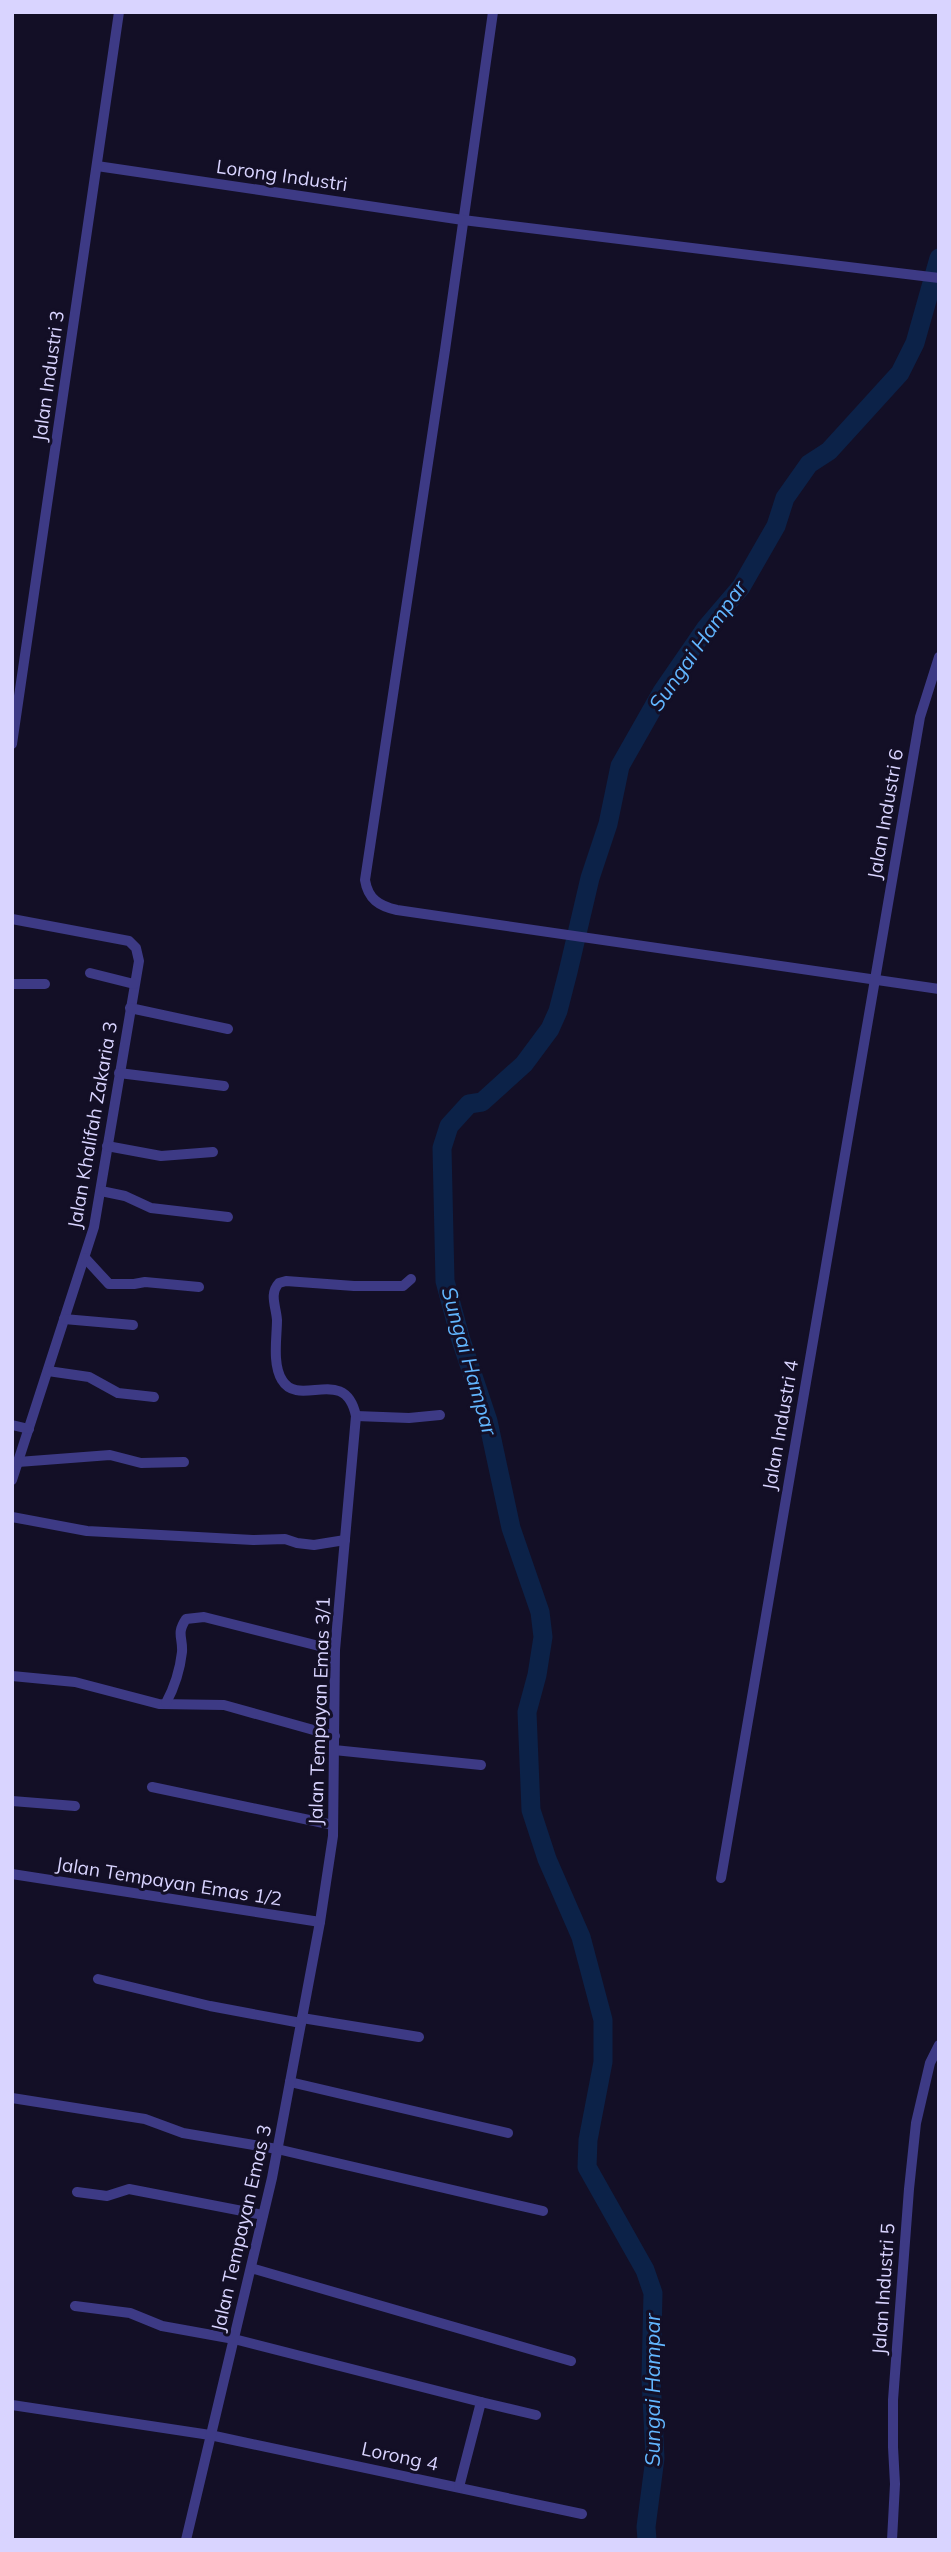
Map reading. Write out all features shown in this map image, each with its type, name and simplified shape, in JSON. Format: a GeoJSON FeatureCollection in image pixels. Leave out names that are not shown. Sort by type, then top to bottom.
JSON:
{"type":"FeatureCollection","features":[{"type":"Feature","properties":{"kind":"street","name":"Jalan Industri 3"},"geometry":{"type":"LineString","coordinates":[[12,744],[119,12]]}},
{"type":"Feature","properties":{"kind":"street"},"geometry":{"type":"LineString","coordinates":[[493,12],[365,880],[366,891],[383,907],[939,989]]}},
{"type":"Feature","properties":{"kind":"street","name":"Lorong Industri"},"geometry":{"type":"LineString","coordinates":[[97,166],[463,220],[939,278]]}},
{"type":"Feature","properties":{"kind":"street","name":"Jalan Industri 6"},"geometry":{"type":"LineString","coordinates":[[874,978],[920,716],[939,657]]}},
{"type":"Feature","properties":{"kind":"street","name":"Jalan Khalifah Zakaria 3"},"geometry":{"type":"LineString","coordinates":[[12,919],[129,941],[138,954],[101,1191],[85,1258],[12,1480]]}},
{"type":"Feature","properties":{"kind":"street"},"geometry":{"type":"LineString","coordinates":[[90,974],[134,984]]}},
{"type":"Feature","properties":{"kind":"street","name":"Jalan Industri 4"},"geometry":{"type":"LineString","coordinates":[[720,1878],[874,978]]}},
{"type":"Feature","properties":{"kind":"street"},"geometry":{"type":"LineString","coordinates":[[12,984],[45,984]]}},
{"type":"Feature","properties":{"kind":"street"},"geometry":{"type":"LineString","coordinates":[[130,1008],[228,1029]]}},
{"type":"Feature","properties":{"kind":"street"},"geometry":{"type":"LineString","coordinates":[[119,1073],[224,1086]]}},
{"type":"Feature","properties":{"kind":"street"},"geometry":{"type":"LineString","coordinates":[[107,1146],[161,1156],[213,1152]]}},
{"type":"Feature","properties":{"kind":"street"},"geometry":{"type":"LineString","coordinates":[[101,1191],[125,1196],[151,1208],[228,1217]]}},
{"type":"Feature","properties":{"kind":"street"},"geometry":{"type":"LineString","coordinates":[[85,1258],[109,1284],[145,1282],[199,1287]]}},
{"type":"Feature","properties":{"kind":"street"},"geometry":{"type":"LineString","coordinates":[[411,1279],[403,1286],[354,1286],[286,1280],[279,1283],[275,1287],[278,1370],[287,1386],[297,1390],[344,1392],[351,1398],[356,1416],[409,1418],[440,1415]]}},
{"type":"Feature","properties":{"kind":"street"},"geometry":{"type":"LineString","coordinates":[[64,1319],[133,1325]]}},
{"type":"Feature","properties":{"kind":"street"},"geometry":{"type":"LineString","coordinates":[[48,1371],[89,1377],[118,1393],[154,1397]]}},
{"type":"Feature","properties":{"kind":"street","name":"Jalan Tempayan Emas 3/1"},"geometry":{"type":"LineString","coordinates":[[320,1922],[333,1825],[335,1650],[356,1416]]}},
{"type":"Feature","properties":{"kind":"street"},"geometry":{"type":"LineString","coordinates":[[12,1425],[29,1429]]}},
{"type":"Feature","properties":{"kind":"street"},"geometry":{"type":"LineString","coordinates":[[18,1462],[110,1455],[141,1464],[184,1462]]}},
{"type":"Feature","properties":{"kind":"street"},"geometry":{"type":"LineString","coordinates":[[12,1517],[87,1531],[253,1540],[285,1539],[314,1545],[345,1540]]}},
{"type":"Feature","properties":{"kind":"street"},"geometry":{"type":"LineString","coordinates":[[166,1703],[182,1653],[179,1637],[186,1619],[204,1617],[335,1650]]}},
{"type":"Feature","properties":{"kind":"street"},"geometry":{"type":"LineString","coordinates":[[12,1676],[75,1682],[159,1704],[224,1705],[335,1736]]}},
{"type":"Feature","properties":{"kind":"street"},"geometry":{"type":"LineString","coordinates":[[334,1750],[481,1765]]}},
{"type":"Feature","properties":{"kind":"street"},"geometry":{"type":"LineString","coordinates":[[152,1787],[333,1825]]}},
{"type":"Feature","properties":{"kind":"street"},"geometry":{"type":"LineString","coordinates":[[12,1801],[75,1807]]}},
{"type":"Feature","properties":{"kind":"street","name":"Jalan Tempayan Emas 1/2"},"geometry":{"type":"LineString","coordinates":[[12,1874],[320,1922]]}},
{"type":"Feature","properties":{"kind":"street","name":"Jalan Tempayan Emas 3"},"geometry":{"type":"LineString","coordinates":[[186,2540],[263,2215],[320,1922]]}},
{"type":"Feature","properties":{"kind":"street"},"geometry":{"type":"LineString","coordinates":[[98,1979],[210,2006],[419,2037]]}},
{"type":"Feature","properties":{"kind":"street","name":"Jalan Industri 5"},"geometry":{"type":"LineString","coordinates":[[892,2540],[895,2484],[892,2447],[893,2400],[909,2189],[916,2123],[930,2063],[939,2045]]}},
{"type":"Feature","properties":{"kind":"street"},"geometry":{"type":"LineString","coordinates":[[290,2082],[508,2133]]}},
{"type":"Feature","properties":{"kind":"street"},"geometry":{"type":"LineString","coordinates":[[12,2098],[145,2119],[183,2133],[277,2149],[543,2211]]}},
{"type":"Feature","properties":{"kind":"street"},"geometry":{"type":"LineString","coordinates":[[77,2192],[107,2196],[129,2189],[263,2215]]}},
{"type":"Feature","properties":{"kind":"street"},"geometry":{"type":"LineString","coordinates":[[250,2268],[571,2361]]}},
{"type":"Feature","properties":{"kind":"street"},"geometry":{"type":"LineString","coordinates":[[75,2306],[130,2314],[162,2326],[234,2339],[536,2415]]}},
{"type":"Feature","properties":{"kind":"street"},"geometry":{"type":"LineString","coordinates":[[459,2487],[481,2402]]}},
{"type":"Feature","properties":{"kind":"street","name":"Lorong 4"},"geometry":{"type":"LineString","coordinates":[[12,2405],[210,2435],[582,2514]]}},
{"type":"Feature","properties":{"kind":"waterway","name":"Sungai Hampar"},"geometry":{"type":"LineString","coordinates":[[647,2540],[646,2527],[655,2458],[651,2378],[653,2293],[645,2270],[587,2167],[588,2140],[603,2062],[603,2020],[581,1937],[547,1859],[531,1810],[527,1712],[543,1637],[540,1612],[511,1528],[488,1421],[460,1337],[445,1281],[442,1148],[449,1126],[469,1104],[482,1102],[524,1064],[550,1029],[558,1011],[590,878],[608,824],[620,766],[662,692],[706,628],[741,587],[776,526],[785,498],[809,464],[829,451],[900,373],[915,343],[939,258]]}}]}
